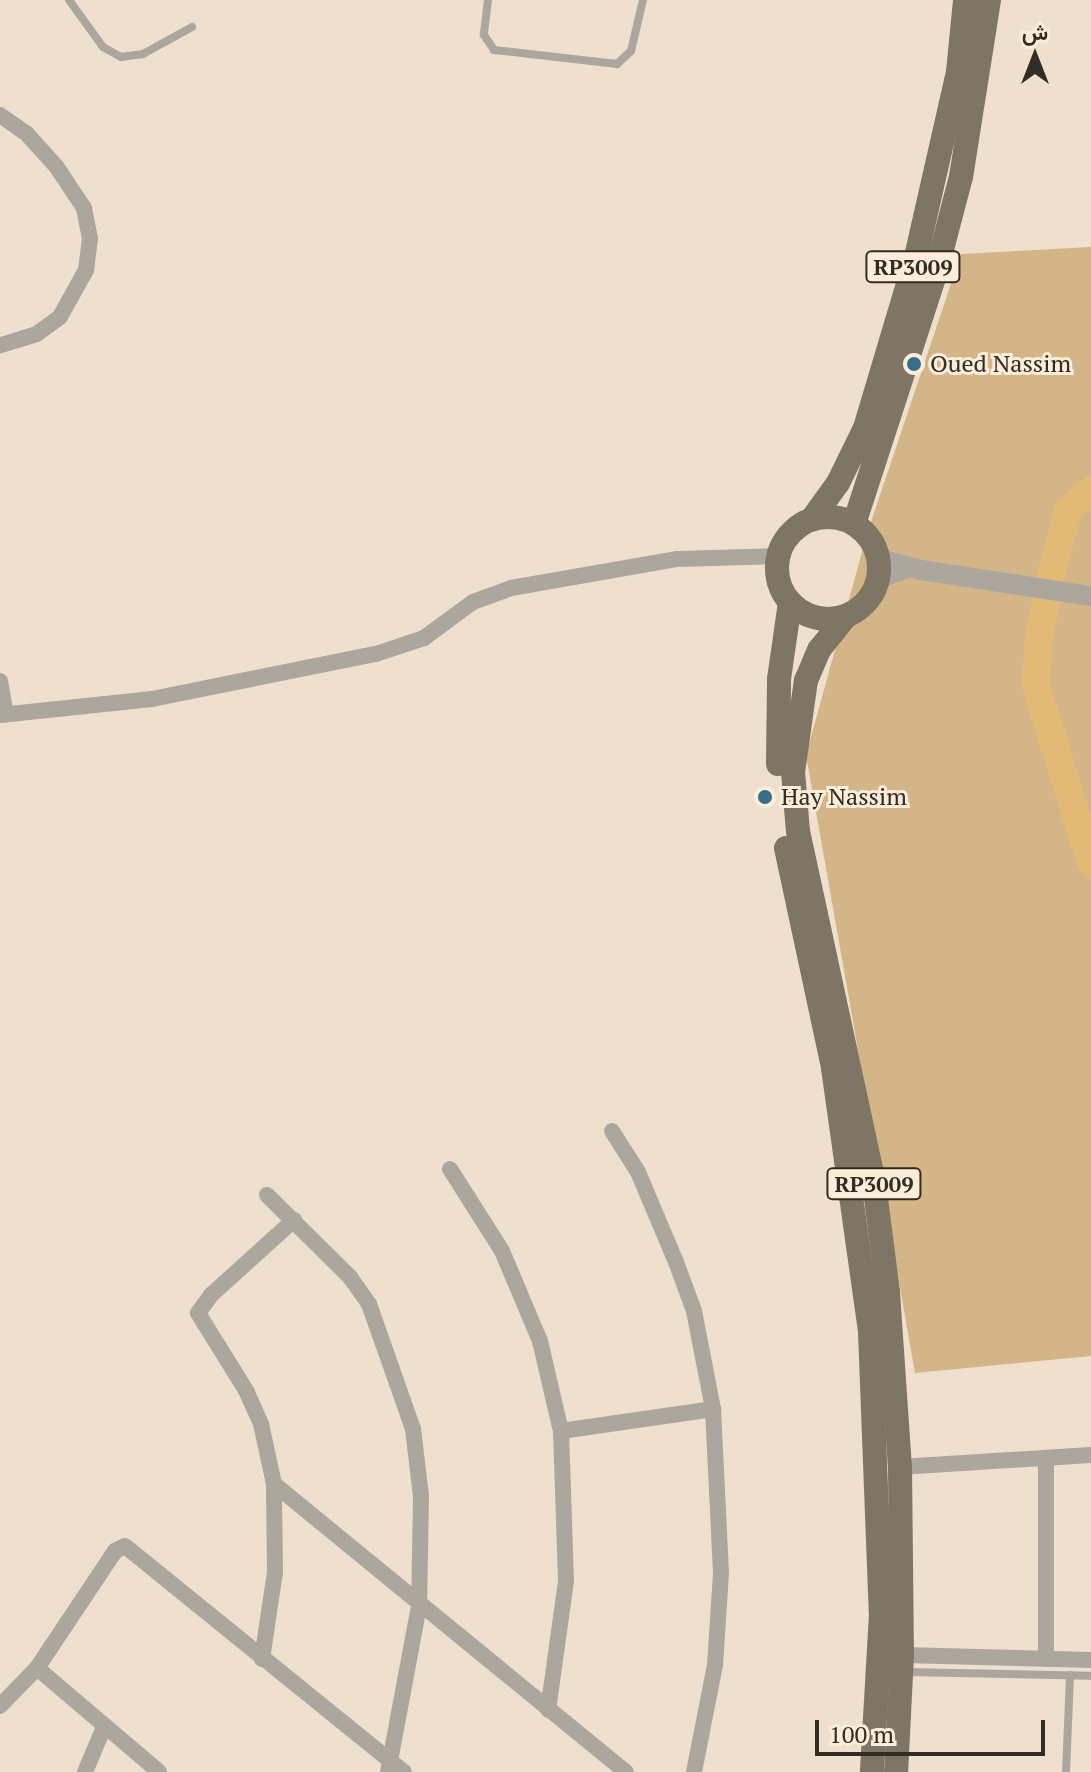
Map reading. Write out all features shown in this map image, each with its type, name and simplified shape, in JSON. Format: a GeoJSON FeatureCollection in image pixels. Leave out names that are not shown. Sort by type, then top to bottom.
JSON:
{"type":"FeatureCollection","features":[{"type":"Feature","properties":{"kind":"main road","name":"RP3009"},"geometry":{"type":"LineString","coordinates":[[872,1772],[881,1614],[870,1332],[833,1068],[780,820],[779,679],[790,603],[778,581],[778,556],[794,529],[812,519],[865,428],[916,257],[958,72],[965,0]]}},
{"type":"Feature","properties":{"kind":"main road","name":"RP3009"},"geometry":{"type":"LineString","coordinates":[[854,524],[936,272],[961,177],[989,0]]}},
{"type":"Feature","properties":{"kind":"main road"},"geometry":{"type":"LineString","coordinates":[[812,519],[834,517],[854,524],[867,534],[878,569]]}},
{"type":"Feature","properties":{"kind":"main road","name":"RP3009"},"geometry":{"type":"LineString","coordinates":[[878,569],[867,601],[846,616],[819,650],[806,680],[794,744],[795,806],[876,1195],[900,1467],[901,1663],[896,1772]]}},
{"type":"Feature","properties":{"kind":"main road"},"geometry":{"type":"LineString","coordinates":[[790,603],[817,618],[846,616]]}},
{"type":"Feature","properties":{"kind":"street"},"geometry":{"type":"LineString","coordinates":[[0,115],[26,133],[56,166],[84,208],[90,238],[86,270],[60,317],[37,334],[0,345]]}},
{"type":"Feature","properties":{"kind":"street"},"geometry":{"type":"LineString","coordinates":[[0,681],[3,714],[152,699],[376,654],[424,638],[473,602],[511,588],[678,559],[778,556]]}},
{"type":"Feature","properties":{"kind":"street"},"geometry":{"type":"LineString","coordinates":[[878,569],[907,568],[1091,596]]}},
{"type":"Feature","properties":{"kind":"street"},"geometry":{"type":"LineString","coordinates":[[612,1131],[638,1172],[694,1311],[713,1409],[721,1573],[715,1665],[694,1772]]}},
{"type":"Feature","properties":{"kind":"street"},"geometry":{"type":"LineString","coordinates":[[450,1169],[502,1251],[540,1341],[561,1431],[566,1581],[548,1710]]}},
{"type":"Feature","properties":{"kind":"street"},"geometry":{"type":"LineString","coordinates":[[267,1195],[294,1220],[369,1304],[400,1382],[418,1461],[419,1606],[395,1769]]}},
{"type":"Feature","properties":{"kind":"street"},"geometry":{"type":"LineString","coordinates":[[262,1659],[275,1572],[274,1484],[261,1424],[198,1313],[211,1295],[294,1220]]}},
{"type":"Feature","properties":{"kind":"street"},"geometry":{"type":"LineString","coordinates":[[561,1431],[713,1409]]}},
{"type":"Feature","properties":{"kind":"street"},"geometry":{"type":"LineString","coordinates":[[900,1467],[1091,1455]]}},
{"type":"Feature","properties":{"kind":"street"},"geometry":{"type":"LineString","coordinates":[[1046,1458],[1046,1659]]}},
{"type":"Feature","properties":{"kind":"street"},"geometry":{"type":"LineString","coordinates":[[274,1484],[419,1606],[626,1772]]}},
{"type":"Feature","properties":{"kind":"street"},"geometry":{"type":"LineString","coordinates":[[0,1706],[37,1668],[115,1551],[125,1546],[395,1769]]}},
{"type":"Feature","properties":{"kind":"street"},"geometry":{"type":"LineString","coordinates":[[901,1663],[1091,1660]]}},
{"type":"Feature","properties":{"kind":"street"},"geometry":{"type":"LineString","coordinates":[[37,1668],[159,1772]]}},
{"type":"Feature","properties":{"kind":"street"},"geometry":{"type":"LineString","coordinates":[[85,1772],[104,1727]]}},
{"type":"Feature","properties":{"kind":"lane"},"geometry":{"type":"LineString","coordinates":[[69,0],[103,47],[121,57],[143,54],[192,27]]}},
{"type":"Feature","properties":{"kind":"lane"},"geometry":{"type":"LineString","coordinates":[[488,0],[484,35],[494,50],[617,64],[631,51],[643,0]]}},
{"type":"Feature","properties":{"kind":"lane"},"geometry":{"type":"LineString","coordinates":[[901,1663],[1091,1676]]}},
{"type":"Feature","properties":{"kind":"lane"},"geometry":{"type":"LineString","coordinates":[[1066,1772],[1070,1675]]}},
{"type":"Feature","properties":{"kind":"shaded area"},"geometry":{"type":"Polygon","coordinates":[[[1091,247],[1091,1356],[915,1373],[806,755],[867,534],[961,254],[1091,247]]]}},
{"type":"Feature","properties":{"kind":"waterway"},"geometry":{"type":"LineString","coordinates":[[1091,490],[1069,509],[1052,570],[1039,637],[1036,686],[1091,863]]}},
{"type":"Feature","properties":{"kind":"place","name":"Oued Nassim"},"geometry":{"type":"Point","coordinates":[914,364]}},
{"type":"Feature","properties":{"kind":"place","name":"Hay Nassim"},"geometry":{"type":"Point","coordinates":[765,797]}}]}
